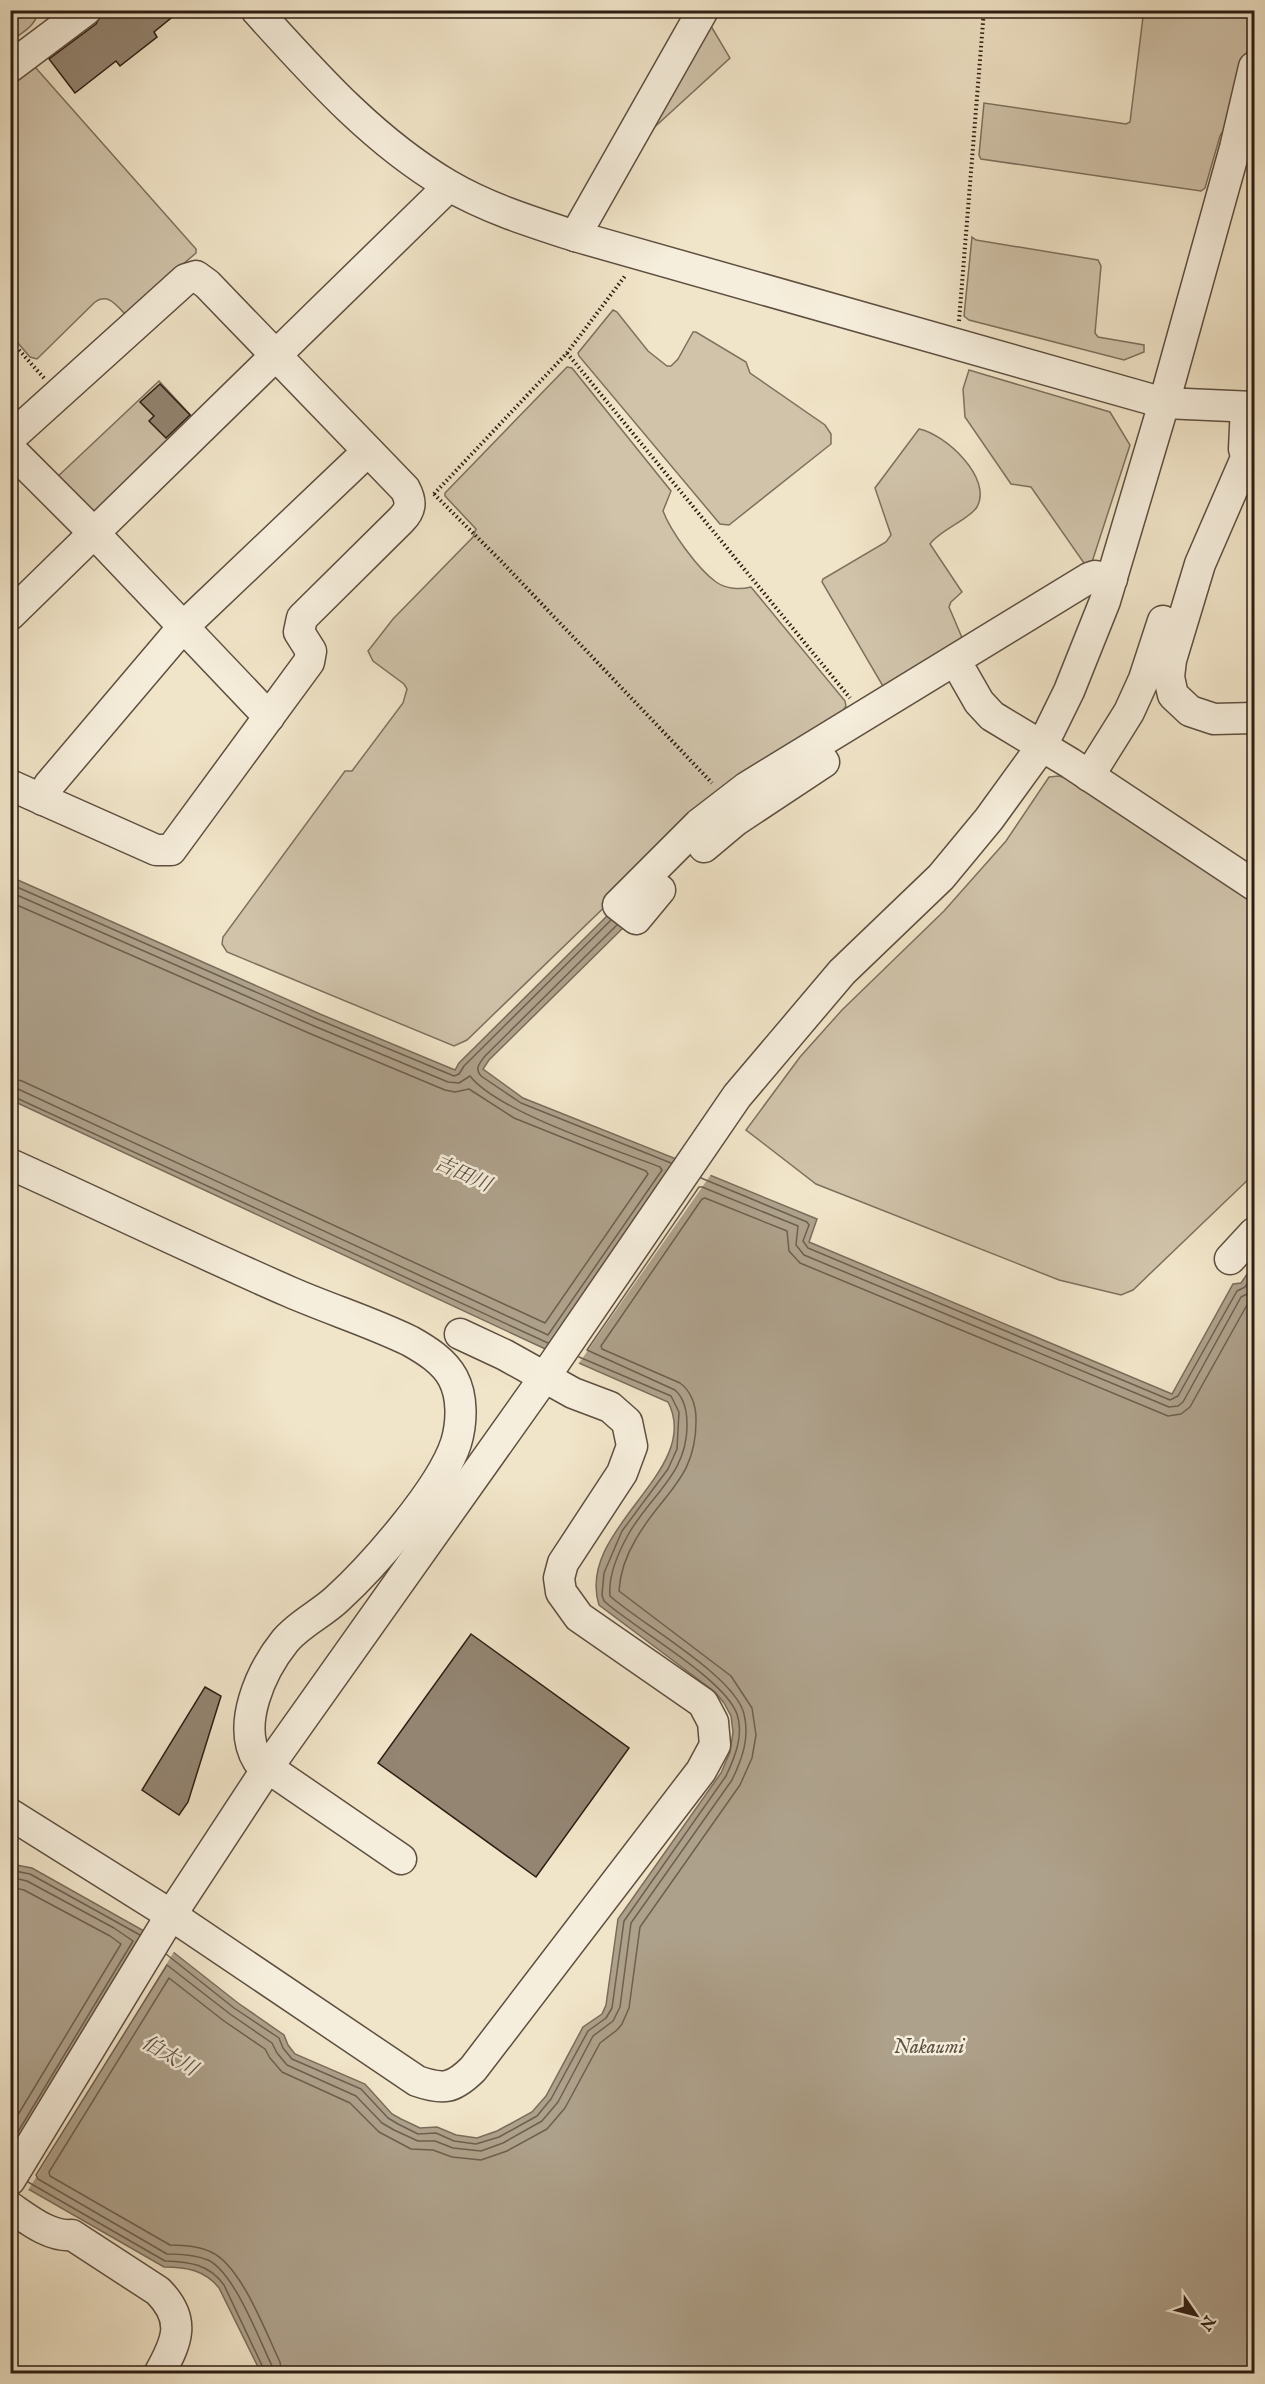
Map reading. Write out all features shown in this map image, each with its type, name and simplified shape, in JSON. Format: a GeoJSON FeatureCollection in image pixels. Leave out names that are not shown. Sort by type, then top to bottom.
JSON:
{"type":"FeatureCollection","features":[{"type":"Feature","properties":{"kind":"street"},"geometry":{"type":"LineString","coordinates":[[10,67],[86,10]]}},
{"type":"Feature","properties":{"kind":"street"},"geometry":{"type":"LineString","coordinates":[[256,10],[344,106],[376,135],[449,186],[519,217],[575,236],[1164,403],[1250,407],[1250,471],[1213,533],[1200,564],[1171,660],[1170,687],[1180,704],[1202,717],[1232,720],[1254,718]]}},
{"type":"Feature","properties":{"kind":"street"},"geometry":{"type":"LineString","coordinates":[[575,236],[703,10]]}},
{"type":"Feature","properties":{"kind":"street"},"geometry":{"type":"LineString","coordinates":[[10,2180],[171,1915],[268,1767],[550,1369],[737,1096],[842,972],[941,877],[989,819],[1042,746],[1069,691],[1112,579],[1235,148],[1254,68]]}},
{"type":"Feature","properties":{"kind":"street"},"geometry":{"type":"LineString","coordinates":[[10,615],[449,186]]}},
{"type":"Feature","properties":{"kind":"street"},"geometry":{"type":"LineString","coordinates":[[10,438],[186,279],[193,276],[207,284],[405,489],[411,505],[408,513],[302,618],[299,632],[311,651],[311,657],[171,850],[156,850],[10,785]]}},
{"type":"Feature","properties":{"kind":"street"},"geometry":{"type":"LineString","coordinates":[[10,449],[95,534],[269,717]]}},
{"type":"Feature","properties":{"kind":"street"},"geometry":{"type":"LineString","coordinates":[[43,800],[49,784],[183,627],[368,452]]}},
{"type":"Feature","properties":{"kind":"street"},"geometry":{"type":"LineString","coordinates":[[1089,776],[1129,712],[1144,679],[1185,559],[1191,549],[1213,533]]}},
{"type":"Feature","properties":{"kind":"street"},"geometry":{"type":"LineString","coordinates":[[629,913],[618,905],[654,884],[868,722],[1089,578],[1095,576],[1112,579]]}},
{"type":"Feature","properties":{"kind":"street"},"geometry":{"type":"LineString","coordinates":[[654,884],[699,824],[727,800],[868,722],[963,674],[1065,615]]}},
{"type":"Feature","properties":{"kind":"street"},"geometry":{"type":"LineString","coordinates":[[963,674],[984,710],[1254,885]]}},
{"type":"Feature","properties":{"kind":"street"},"geometry":{"type":"LineString","coordinates":[[10,1164],[291,1293],[409,1341],[443,1364],[458,1390],[460,1425],[456,1444],[436,1482],[407,1521],[356,1581],[287,1639],[263,1677],[250,1722],[252,1751],[258,1761],[401,1859]]}},
{"type":"Feature","properties":{"kind":"street"},"geometry":{"type":"LineString","coordinates":[[1230,1259],[1254,1233]]}},
{"type":"Feature","properties":{"kind":"street"},"geometry":{"type":"LineString","coordinates":[[10,1814],[171,1915],[417,2081],[447,2087],[461,2082],[701,1771],[715,1745],[712,1722],[703,1703],[579,1617],[561,1592],[559,1578],[563,1563],[622,1473],[632,1446],[627,1422],[618,1412],[573,1393],[550,1369],[505,1355],[460,1334]]}},
{"type":"Feature","properties":{"kind":"street"},"geometry":{"type":"LineString","coordinates":[[10,2207],[38,2225],[62,2236],[72,2235],[158,2290],[168,2301],[173,2311],[177,2332],[172,2350],[159,2373]]}},
{"type":"Feature","properties":{"kind":"path"},"geometry":{"type":"LineString","coordinates":[[957,346],[984,10]]}},
{"type":"Feature","properties":{"kind":"path"},"geometry":{"type":"LineString","coordinates":[[434,494],[567,353],[626,276]]}},
{"type":"Feature","properties":{"kind":"path"},"geometry":{"type":"LineString","coordinates":[[10,340],[59,394]]}},
{"type":"Feature","properties":{"kind":"path"},"geometry":{"type":"LineString","coordinates":[[567,353],[868,722]]}},
{"type":"Feature","properties":{"kind":"path"},"geometry":{"type":"LineString","coordinates":[[501,561],[727,800]]}},
{"type":"Feature","properties":{"kind":"shaded area"},"geometry":{"type":"Polygon","coordinates":[[[11,10],[37,11],[37,16],[32,25],[11,41],[11,10]]]}},
{"type":"Feature","properties":{"kind":"shaded area"},"geometry":{"type":"Polygon","coordinates":[[[1113,11],[1254,11],[1254,26],[1228,123],[1220,136],[1205,188],[1201,191],[981,159],[979,155],[984,103],[1126,124],[1130,122],[1143,17],[1141,14],[1113,11]]]}},
{"type":"Feature","properties":{"kind":"shaded area"},"geometry":{"type":"Polygon","coordinates":[[[708,21],[730,58],[635,145],[708,21]]]}},
{"type":"Feature","properties":{"kind":"shaded area"},"geometry":{"type":"Polygon","coordinates":[[[35,67],[196,249],[196,253],[125,314],[108,299],[95,302],[37,359],[30,357],[11,335],[10,84],[35,67]]]}},
{"type":"Feature","properties":{"kind":"shaded area"},"geometry":{"type":"Polygon","coordinates":[[[972,237],[976,240],[1098,260],[1101,266],[1095,333],[1098,337],[1144,345],[1144,352],[1124,360],[969,320],[964,316],[972,237]]]}},
{"type":"Feature","properties":{"kind":"shaded area"},"geometry":{"type":"Polygon","coordinates":[[[613,310],[648,351],[667,366],[671,366],[678,359],[693,332],[746,362],[750,373],[825,425],[831,434],[831,444],[729,525],[720,524],[579,356],[578,353],[613,310]]]}},
{"type":"Feature","properties":{"kind":"shaded area"},"geometry":{"type":"Polygon","coordinates":[[[567,367],[572,368],[671,491],[663,511],[672,529],[693,559],[709,576],[724,586],[751,587],[845,701],[846,706],[841,714],[712,803],[467,1040],[454,1046],[227,952],[222,944],[223,937],[345,771],[352,771],[403,703],[407,689],[404,684],[373,661],[368,651],[393,619],[473,537],[476,529],[445,496],[445,493],[567,367]]]}},
{"type":"Feature","properties":{"kind":"shaded area"},"geometry":{"type":"Polygon","coordinates":[[[969,370],[1110,412],[1130,445],[1091,565],[1086,566],[1031,487],[1011,484],[965,417],[963,389],[969,370]]]}},
{"type":"Feature","properties":{"kind":"shaded area"},"geometry":{"type":"Polygon","coordinates":[[[159,381],[196,421],[91,519],[54,480],[159,381]]]}},
{"type":"Feature","properties":{"kind":"shaded area"},"geometry":{"type":"Polygon","coordinates":[[[919,429],[941,439],[953,448],[973,471],[978,483],[980,496],[977,507],[930,544],[962,592],[949,607],[963,640],[884,688],[822,582],[823,579],[886,542],[891,535],[875,488],[919,429]]]}},
{"type":"Feature","properties":{"kind":"shaded area"},"geometry":{"type":"Polygon","coordinates":[[[1059,776],[1072,780],[1254,899],[1254,1174],[1133,1290],[1121,1295],[1059,1280],[816,1184],[746,1130],[800,1057],[842,1010],[944,911],[1006,841],[1049,777],[1059,776]]]}},
{"type":"Feature","properties":{"kind":"water","name":"吉田川"},"geometry":{"type":"Polygon","coordinates":[[[11,877],[320,1014],[455,1070],[459,1063],[613,910],[627,924],[489,1060],[483,1069],[523,1098],[684,1162],[554,1353],[11,1100],[11,877]]]}},
{"type":"Feature","properties":{"kind":"water","name":"Nakaumi"},"geometry":{"type":"Polygon","coordinates":[[[695,1169],[817,1219],[809,1242],[1172,1394],[1233,1284],[1241,1283],[1254,1264],[1254,2373],[261,2373],[219,2288],[208,2277],[187,2269],[164,2267],[16,2182],[163,1944],[238,2003],[284,2035],[295,2054],[365,2084],[392,2114],[401,2119],[420,2128],[437,2127],[456,2135],[477,2138],[497,2131],[532,2112],[546,2096],[583,2027],[602,2014],[606,2005],[618,1919],[721,1773],[730,1752],[733,1732],[731,1716],[715,1692],[599,1605],[597,1577],[605,1551],[620,1526],[656,1477],[669,1452],[674,1427],[668,1402],[565,1357],[695,1169]]]}},
{"type":"Feature","properties":{"kind":"water"},"geometry":{"type":"Polygon","coordinates":[[[11,1864],[32,1868],[153,1936],[11,2172],[11,1864]]]}},
{"type":"Feature","properties":{"kind":"pier"},"geometry":{"type":"Polygon","coordinates":[[[696,1166],[712,1173],[577,1366],[563,1360],[696,1166]]]}},
{"type":"Feature","properties":{"kind":"pier"},"geometry":{"type":"Polygon","coordinates":[[[164,1941],[175,1950],[27,2192],[14,2185],[164,1941]]]}},
{"type":"Feature","properties":{"kind":"building"},"geometry":{"type":"Polygon","coordinates":[[[104,10],[181,10],[154,32],[157,37],[120,66],[116,61],[75,93],[49,59],[96,24],[104,10]]]}},
{"type":"Feature","properties":{"kind":"building"},"geometry":{"type":"Polygon","coordinates":[[[160,384],[190,415],[166,438],[149,421],[154,416],[140,402],[160,384]]]}},
{"type":"Feature","properties":{"kind":"building"},"geometry":{"type":"Polygon","coordinates":[[[471,1634],[629,1748],[536,1877],[378,1763],[471,1634]]]}},
{"type":"Feature","properties":{"kind":"building"},"geometry":{"type":"Polygon","coordinates":[[[205,1687],[221,1696],[188,1802],[179,1815],[142,1790],[205,1687]]]}},
{"type":"Feature","properties":{"kind":"waterway"},"geometry":{"type":"LineString","coordinates":[[1249,60],[1254,40]]}},
{"type":"Feature","properties":{"kind":"water label","name":"伯太川"},"geometry":{"type":"Point","coordinates":[170,2055]}}]}
